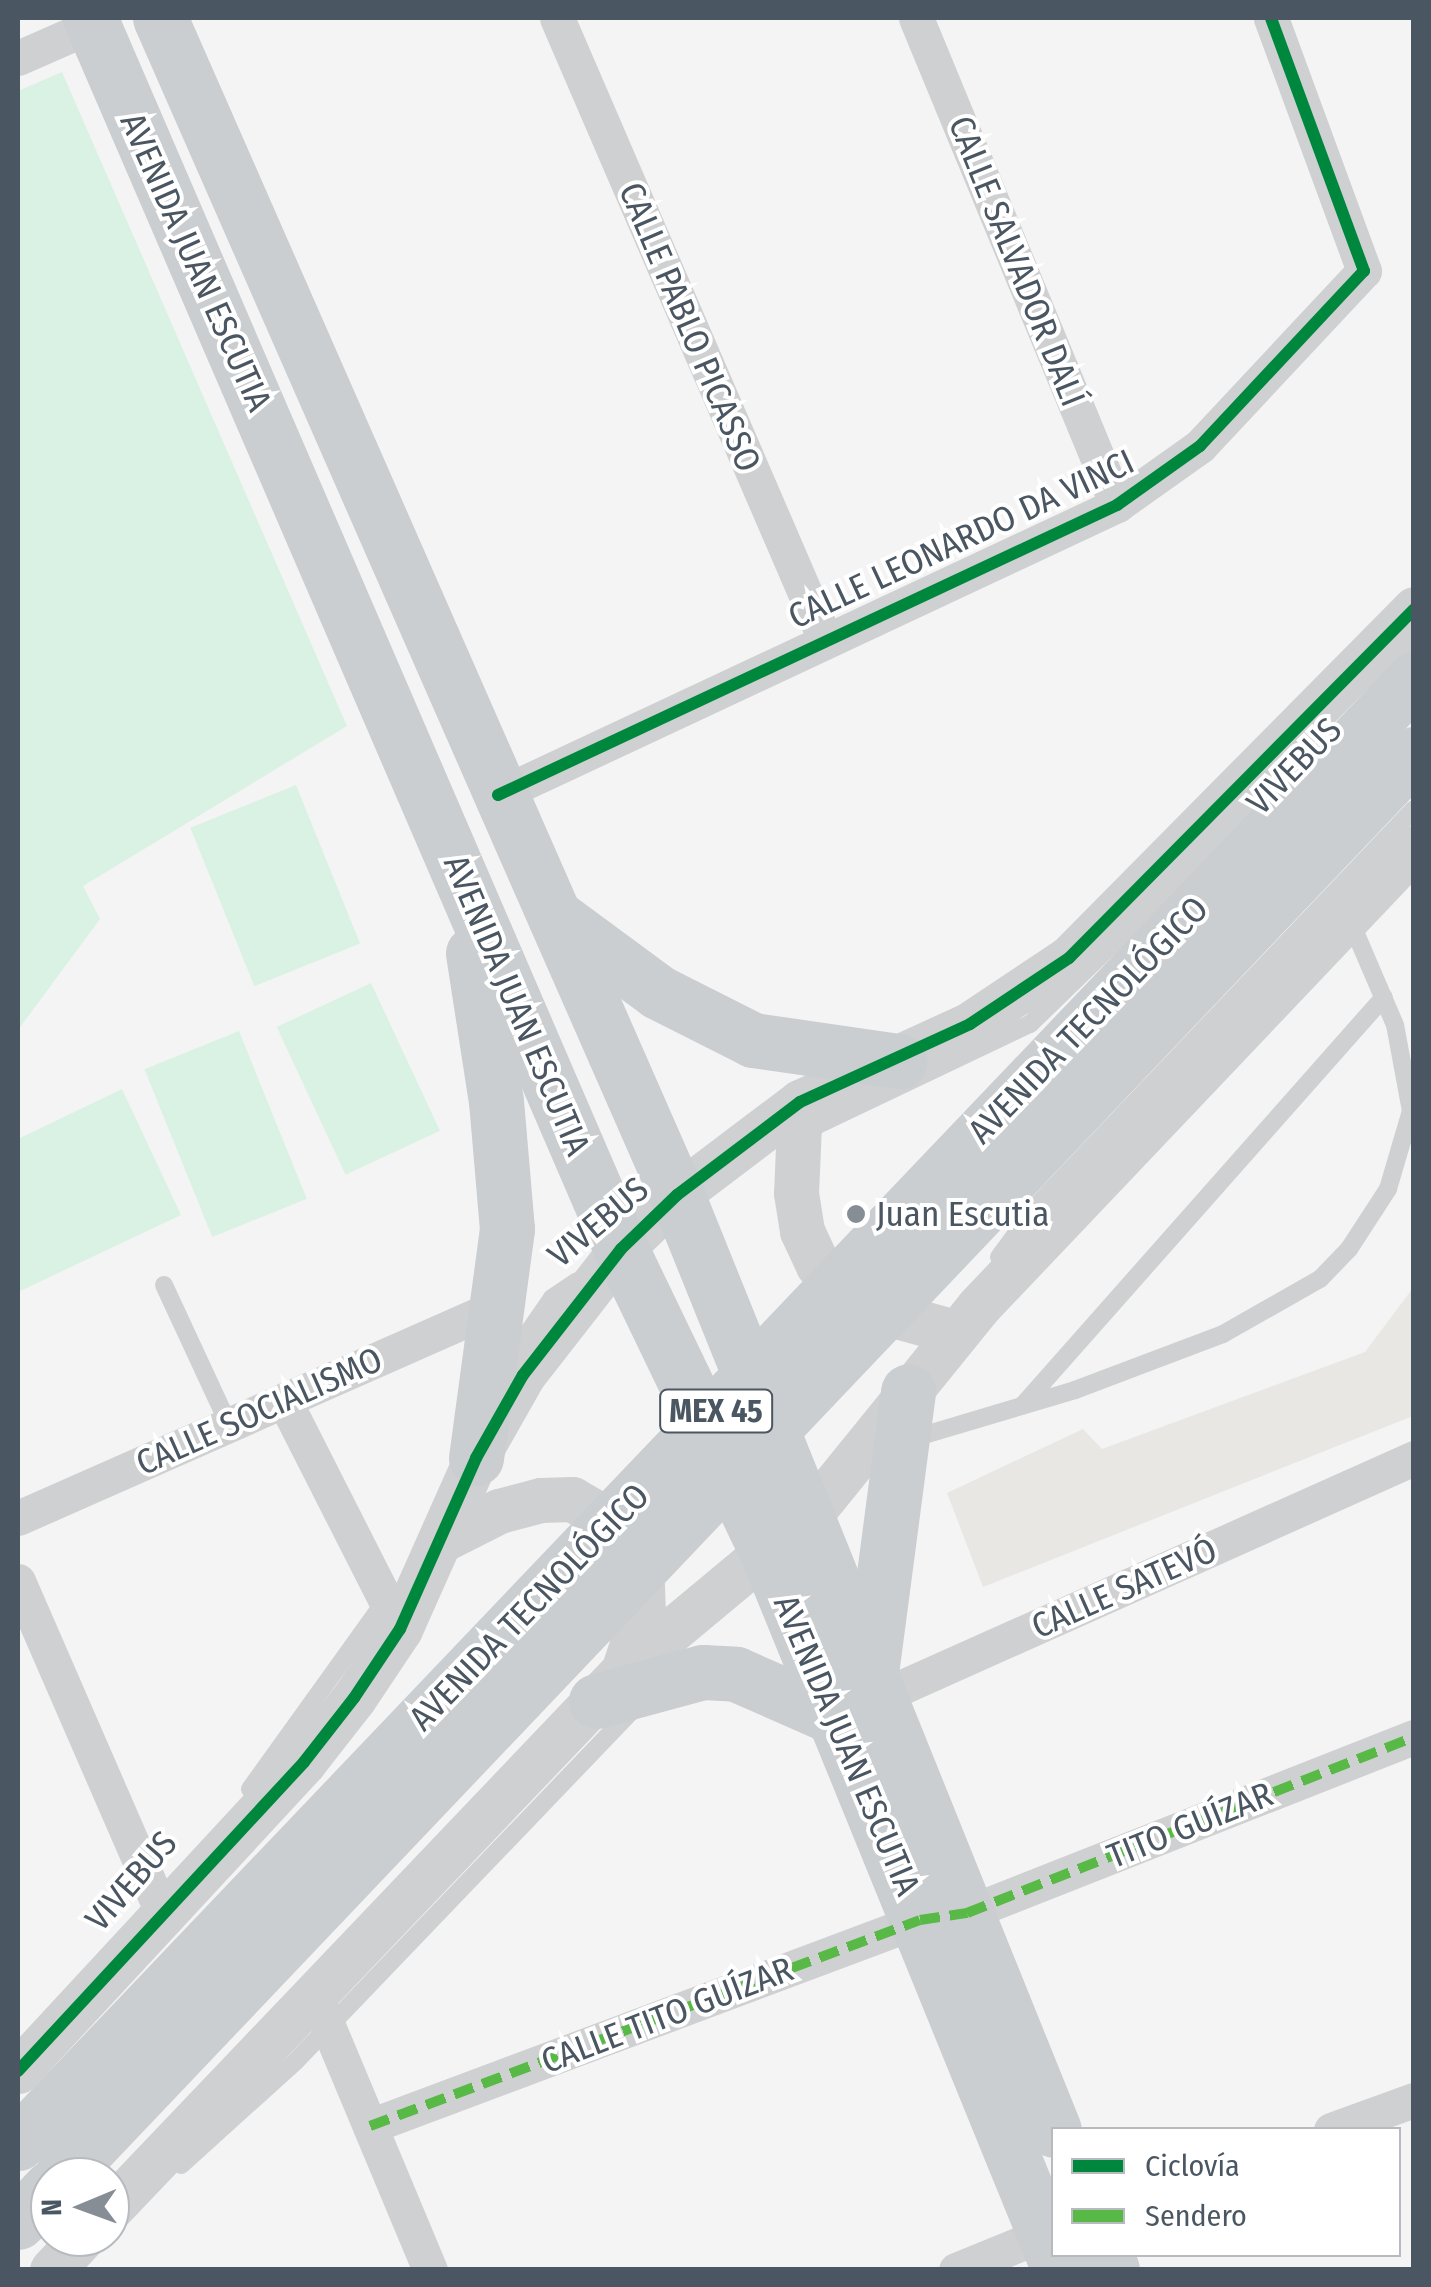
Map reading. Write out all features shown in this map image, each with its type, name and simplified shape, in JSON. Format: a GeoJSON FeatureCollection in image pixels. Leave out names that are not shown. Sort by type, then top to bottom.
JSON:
{"type":"FeatureCollection","features":[{"type":"Feature","properties":{"kind":"main road","name":"AVENIDA JUAN ESCUTIA"},"geometry":{"type":"LineString","coordinates":[[160,18],[547,910],[678,1195],[809,1516],[862,1696],[944,1916],[1051,2242]]}},
{"type":"Feature","properties":{"kind":"main road","name":"AVENIDA JUAN ESCUTIA"},"geometry":{"type":"LineString","coordinates":[[91,21],[621,1249],[768,1555],[862,1696]]}},
{"type":"Feature","properties":{"kind":"main road","name":"AVENIDA TECNOLÓGICO"},"geometry":{"type":"LineString","coordinates":[[18,2144],[1394,681]]}},
{"type":"Feature","properties":{"kind":"main road","name":"AVENIDA TECNOLÓGICO"},"geometry":{"type":"LineString","coordinates":[[80,2157],[1414,754]]}},
{"type":"Feature","properties":{"kind":"main road"},"geometry":{"type":"LineString","coordinates":[[460,871],[496,1101],[507,1229],[500,1304],[479,1436]]}},
{"type":"Feature","properties":{"kind":"main road"},"geometry":{"type":"LineString","coordinates":[[547,910],[658,992],[752,1040],[899,1061]]}},
{"type":"Feature","properties":{"kind":"main road"},"geometry":{"type":"LineString","coordinates":[[651,1669],[736,1674],[862,1696],[907,1416]]}},
{"type":"Feature","properties":{"kind":"main road","name":"AVENIDA JUAN ESCUTIA"},"geometry":{"type":"LineString","coordinates":[[944,1916],[1052,2127]]}},
{"type":"Feature","properties":{"kind":"street","name":"CALLE PABLO PICASSO"},"geometry":{"type":"LineString","coordinates":[[557,18],[824,637]]}},
{"type":"Feature","properties":{"kind":"street","name":"CALLE SALVADOR DALÍ"},"geometry":{"type":"LineString","coordinates":[[916,18],[1117,505]]}},
{"type":"Feature","properties":{"kind":"street","name":"CALLE LEONARDO DA VINCI"},"geometry":{"type":"LineString","coordinates":[[498,795],[824,637],[1117,505],[1200,446],[1364,271],[1272,18]]}},
{"type":"Feature","properties":{"kind":"street"},"geometry":{"type":"LineString","coordinates":[[18,58],[91,21]]}},
{"type":"Feature","properties":{"kind":"street"},"geometry":{"type":"LineString","coordinates":[[18,2071],[160,1905],[304,1762],[444,1539],[479,1436],[568,1310],[621,1249],[678,1195],[799,1118],[1015,998],[1070,958],[1414,609]]}},
{"type":"Feature","properties":{"kind":"street"},"geometry":{"type":"LineString","coordinates":[[130,2190],[322,2011],[651,1669],[907,1416],[950,1330],[1414,848]]}},
{"type":"Feature","properties":{"kind":"street"},"geometry":{"type":"LineString","coordinates":[[799,1118],[796,1193],[802,1231],[818,1265],[870,1308],[950,1330]]}},
{"type":"Feature","properties":{"kind":"street","name":"CALLE SOCIALISMO"},"geometry":{"type":"LineString","coordinates":[[18,1518],[500,1304]]}},
{"type":"Feature","properties":{"kind":"street"},"geometry":{"type":"LineString","coordinates":[[284,1400],[393,1615]]}},
{"type":"Feature","properties":{"kind":"street","name":"CALLE SATEVÓ"},"geometry":{"type":"LineString","coordinates":[[862,1696],[1414,1458]]}},
{"type":"Feature","properties":{"kind":"street"},"geometry":{"type":"LineString","coordinates":[[444,1539],[499,1510],[541,1500],[572,1500],[600,1516],[621,1540],[642,1586],[651,1669]]}},
{"type":"Feature","properties":{"kind":"street"},"geometry":{"type":"LineString","coordinates":[[18,1580],[160,1905]]}},
{"type":"Feature","properties":{"kind":"street","name":"TITO GUÍZAR"},"geometry":{"type":"LineString","coordinates":[[944,1916],[1414,1737]]}},
{"type":"Feature","properties":{"kind":"street","name":"CALLE TITO GUÍZAR"},"geometry":{"type":"LineString","coordinates":[[370,2126],[944,1916]]}},
{"type":"Feature","properties":{"kind":"street"},"geometry":{"type":"LineString","coordinates":[[322,2011],[430,2270]]}},
{"type":"Feature","properties":{"kind":"street"},"geometry":{"type":"LineString","coordinates":[[1339,2127],[1414,2100]]}},
{"type":"Feature","properties":{"kind":"street"},"geometry":{"type":"LineString","coordinates":[[956,2270],[1051,2245]]}},
{"type":"Feature","properties":{"kind":"lane"},"geometry":{"type":"LineString","coordinates":[[1394,681],[1414,643]]}},
{"type":"Feature","properties":{"kind":"lane","name":"VIVEBUS"},"geometry":{"type":"LineString","coordinates":[[799,1118],[1030,1024],[1282,778]]}},
{"type":"Feature","properties":{"kind":"lane"},"geometry":{"type":"LineString","coordinates":[[809,1516],[950,1330],[1038,1204],[1414,809]]}},
{"type":"Feature","properties":{"kind":"lane"},"geometry":{"type":"LineString","coordinates":[[907,1416],[1022,1406],[1274,1310],[1320,1279],[1349,1249],[1388,1188],[1411,1111],[1406,1065],[1384,997],[1348,916]]}},
{"type":"Feature","properties":{"kind":"lane"},"geometry":{"type":"LineString","coordinates":[[1022,1406],[1384,997]]}},
{"type":"Feature","properties":{"kind":"lane"},"geometry":{"type":"LineString","coordinates":[[164,1285],[229,1424]]}},
{"type":"Feature","properties":{"kind":"lane"},"geometry":{"type":"LineString","coordinates":[[393,1615],[479,1436]]}},
{"type":"Feature","properties":{"kind":"lane"},"geometry":{"type":"LineString","coordinates":[[130,2208],[651,1669],[768,1555]]}},
{"type":"Feature","properties":{"kind":"lane","name":"VIVEBUS"},"geometry":{"type":"LineString","coordinates":[[18,2050],[160,1905]]}},
{"type":"Feature","properties":{"kind":"shaded area"},"geometry":{"type":"Polygon","coordinates":[[[1413,1288],[1413,1416],[983,1587],[947,1493],[1083,1429],[1102,1449],[1365,1352],[1413,1288]]]}},
{"type":"Feature","properties":{"kind":"green space"},"geometry":{"type":"Polygon","coordinates":[[[62,72],[347,726],[83,886],[100,919],[18,1030],[18,91],[62,72]]]}},
{"type":"Feature","properties":{"kind":"green space"},"geometry":{"type":"Polygon","coordinates":[[[296,785],[360,944],[254,986],[190,828],[296,785]]]}},
{"type":"Feature","properties":{"kind":"green space"},"geometry":{"type":"Polygon","coordinates":[[[371,983],[440,1131],[346,1175],[277,1027],[371,983]]]}},
{"type":"Feature","properties":{"kind":"green space"},"geometry":{"type":"Polygon","coordinates":[[[239,1031],[307,1199],[212,1237],[144,1069],[239,1031]]]}},
{"type":"Feature","properties":{"kind":"green space"},"geometry":{"type":"Polygon","coordinates":[[[122,1089],[181,1215],[18,1292],[18,1139],[122,1089]]]}},
{"type":"Feature","properties":{"kind":"marked path"},"geometry":{"type":"LineString","coordinates":[[370,2126],[920,1920],[967,1913],[1414,1737]]}},
{"type":"Feature","properties":{"kind":"cycle path"},"geometry":{"type":"LineString","coordinates":[[498,795],[1117,505],[1200,446],[1364,271],[1271,18]]}},
{"type":"Feature","properties":{"kind":"cycle path"},"geometry":{"type":"LineString","coordinates":[[18,2071],[304,1762],[354,1698],[400,1629],[476,1458],[523,1375],[621,1249],[677,1195],[800,1102],[970,1024],[1069,958],[1414,609]]}},
{"type":"Feature","properties":{"kind":"place","name":"Juan Escutia"},"geometry":{"type":"Point","coordinates":[856,1214]}}]}
